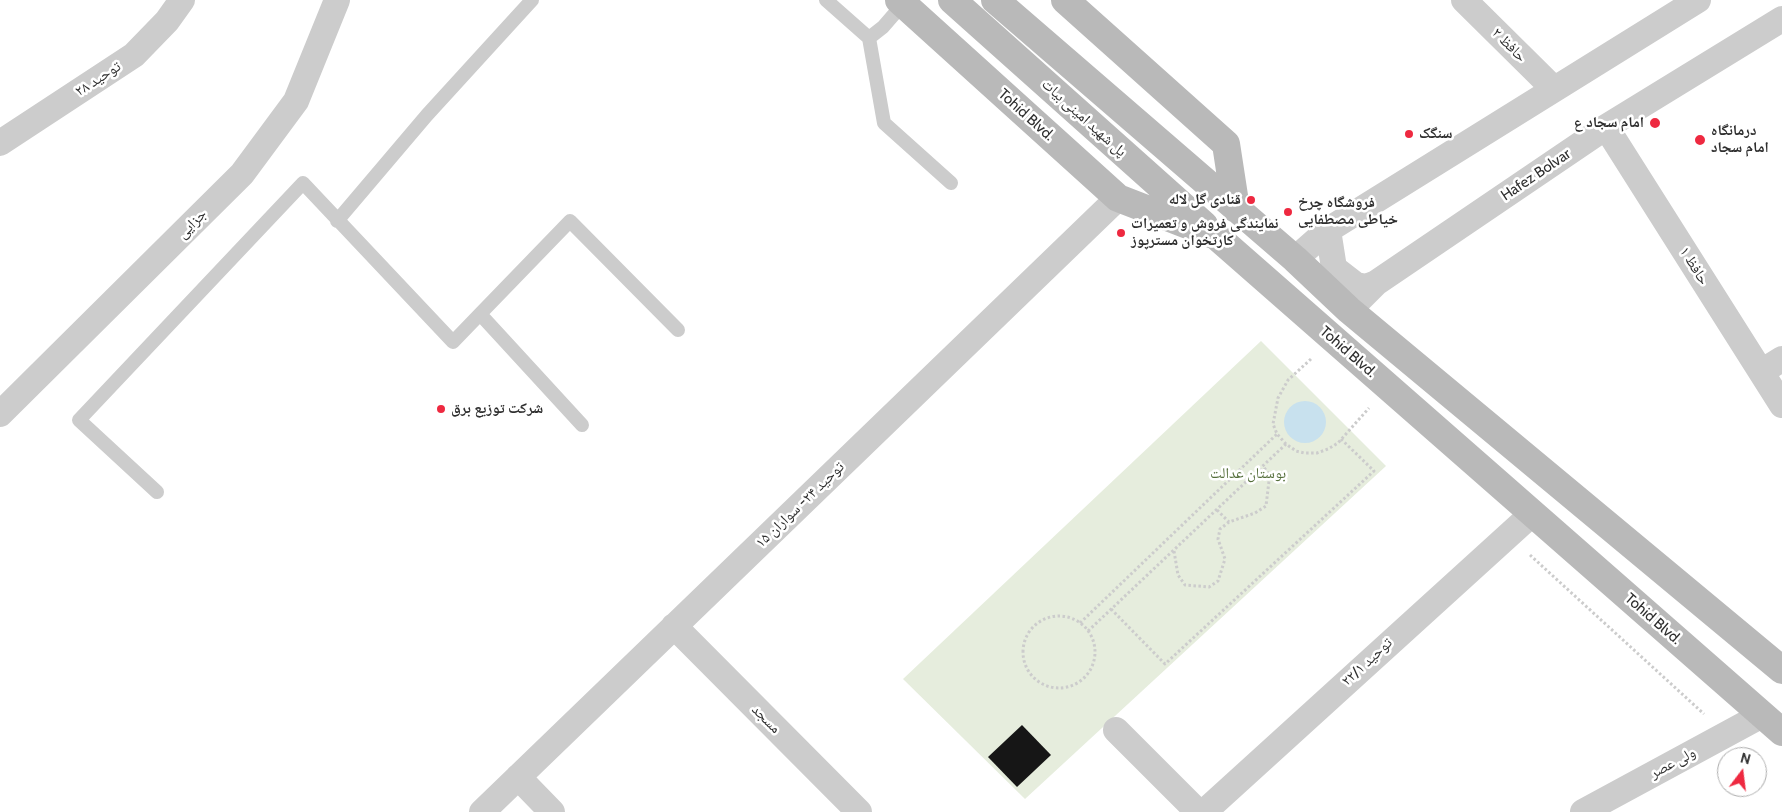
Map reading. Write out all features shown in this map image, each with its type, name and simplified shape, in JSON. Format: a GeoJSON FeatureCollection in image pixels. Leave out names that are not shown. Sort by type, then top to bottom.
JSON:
{"type":"FeatureCollection","features":[{"type":"Feature","properties":{"kind":"main road","name":"پل شهید امینی بیات"},"geometry":{"type":"LineString","coordinates":[[952,0],[1216,236]]}},
{"type":"Feature","properties":{"kind":"main road","name":"پل شهید امینی بیات"},"geometry":{"type":"LineString","coordinates":[[995,0],[1236,209]]}},
{"type":"Feature","properties":{"kind":"main road"},"geometry":{"type":"LineString","coordinates":[[1067,1],[1226,144],[1236,209],[1295,258],[1348,310],[1782,670]]}},
{"type":"Feature","properties":{"kind":"main road","name":"Tohid Blvd."},"geometry":{"type":"LineString","coordinates":[[901,2],[1118,198],[1216,236],[1772,723]]}},
{"type":"Feature","properties":{"kind":"street","name":"توحید ۲۸"},"geometry":{"type":"LineString","coordinates":[[0,142],[134,55],[167,21],[182,0]]}},
{"type":"Feature","properties":{"kind":"street","name":"جزایی"},"geometry":{"type":"LineString","coordinates":[[0,414],[242,174],[296,101],[337,0]]}},
{"type":"Feature","properties":{"kind":"street","name":"حافظ ۲"},"geometry":{"type":"LineString","coordinates":[[1464,0],[1554,89]]}},
{"type":"Feature","properties":{"kind":"street"},"geometry":{"type":"LineString","coordinates":[[1295,258],[1328,230],[1698,0]]}},
{"type":"Feature","properties":{"kind":"street","name":"Hafez Bolvar"},"geometry":{"type":"LineString","coordinates":[[1348,310],[1376,284],[1606,127],[1782,19]]}},
{"type":"Feature","properties":{"kind":"street","name":"حافظ ۱"},"geometry":{"type":"LineString","coordinates":[[1606,127],[1771,365],[1782,405]]}},
{"type":"Feature","properties":{"kind":"street","name":"توحید ۲۴- سواران ۱۵"},"geometry":{"type":"LineString","coordinates":[[482,812],[1118,198]]}},
{"type":"Feature","properties":{"kind":"street"},"geometry":{"type":"LineString","coordinates":[[1328,230],[1334,268],[1356,285],[1366,287],[1376,284]]}},
{"type":"Feature","properties":{"kind":"street","name":"توحید ۲۲/۱"},"geometry":{"type":"LineString","coordinates":[[1204,812],[1532,514]]}},
{"type":"Feature","properties":{"kind":"street","name":"مسجد"},"geometry":{"type":"LineString","coordinates":[[674,626],[859,812]]}},
{"type":"Feature","properties":{"kind":"street","name":"ولی عصر"},"geometry":{"type":"LineString","coordinates":[[1583,812],[1772,723]]}},
{"type":"Feature","properties":{"kind":"street"},"geometry":{"type":"LineString","coordinates":[[1116,730],[1198,812]]}},
{"type":"Feature","properties":{"kind":"street"},"geometry":{"type":"LineString","coordinates":[[518,777],[552,812]]}},
{"type":"Feature","properties":{"kind":"lane"},"geometry":{"type":"LineString","coordinates":[[337,221],[427,115],[532,0]]}},
{"type":"Feature","properties":{"kind":"lane"},"geometry":{"type":"LineString","coordinates":[[826,0],[869,38],[884,123],[951,183]]}},
{"type":"Feature","properties":{"kind":"lane"},"geometry":{"type":"LineString","coordinates":[[869,38],[901,2]]}},
{"type":"Feature","properties":{"kind":"lane"},"geometry":{"type":"LineString","coordinates":[[157,492],[80,420],[302,183],[453,342],[570,221],[678,330]]}},
{"type":"Feature","properties":{"kind":"lane"},"geometry":{"type":"LineString","coordinates":[[480,314],[582,425]]}},
{"type":"Feature","properties":{"kind":"path"},"geometry":{"type":"LineString","coordinates":[[1314,357],[1288,380],[1274,412],[1273,424],[1277,434],[1286,444],[1296,451],[1317,453],[1328,449],[1341,439],[1370,408]]}},
{"type":"Feature","properties":{"kind":"path"},"geometry":{"type":"LineString","coordinates":[[1080,623],[1277,434]]}},
{"type":"Feature","properties":{"kind":"path"},"geometry":{"type":"LineString","coordinates":[[1111,609],[1165,664],[1374,470],[1341,439]]}},
{"type":"Feature","properties":{"kind":"path"},"geometry":{"type":"LineString","coordinates":[[1088,631],[1286,444]]}},
{"type":"Feature","properties":{"kind":"path"},"geometry":{"type":"LineString","coordinates":[[1174,550],[1178,575],[1184,585],[1209,587],[1218,581],[1223,572],[1225,559],[1218,539],[1220,529],[1229,522],[1266,506],[1269,481],[1263,466]]}},
{"type":"Feature","properties":{"kind":"path"},"geometry":{"type":"LineString","coordinates":[[1216,510],[1229,522]]}},
{"type":"Feature","properties":{"kind":"path"},"geometry":{"type":"LineString","coordinates":[[1057,616],[1069,618],[1080,623],[1094,641],[1096,652],[1094,663],[1081,681],[1071,686],[1060,688],[1048,686],[1037,680],[1029,671],[1024,660],[1027,636],[1035,626],[1045,619],[1057,616]]}},
{"type":"Feature","properties":{"kind":"green space","name":"بوستان عدالت"},"geometry":{"type":"Polygon","coordinates":[[[1261,341],[1386,466],[1025,799],[903,679],[1261,341]]]}},
{"type":"Feature","properties":{"kind":"water"},"geometry":{"type":"Polygon","coordinates":[[[1305,401],[1320,407],[1326,422],[1320,437],[1305,443],[1290,437],[1284,422],[1290,407],[1305,401]]]}},
{"type":"Feature","properties":{"kind":"building"},"geometry":{"type":"Polygon","coordinates":[[[1022,725],[1051,755],[1017,787],[988,757],[1022,725]]]}},
{"type":"Feature","properties":{"kind":"place","name":"امام سجاد ع"},"geometry":{"type":"Point","coordinates":[1655,123]}},
{"type":"Feature","properties":{"kind":"place","name":"سنگک"},"geometry":{"type":"Point","coordinates":[1409,134]}},
{"type":"Feature","properties":{"kind":"place","name":"درمانگاه امام سجاد"},"geometry":{"type":"Point","coordinates":[1700,140]}},
{"type":"Feature","properties":{"kind":"place","name":"قنادی گل لاله"},"geometry":{"type":"Point","coordinates":[1251,200]}},
{"type":"Feature","properties":{"kind":"place","name":"فروشگاه چرخ خیاطی مصطفایی"},"geometry":{"type":"Point","coordinates":[1288,212]}},
{"type":"Feature","properties":{"kind":"place","name":"نمایندگی فروش و تعمیرات کارتخوان مسترپوز"},"geometry":{"type":"Point","coordinates":[1121,233]}},
{"type":"Feature","properties":{"kind":"place","name":"شرکت توزیع برق"},"geometry":{"type":"Point","coordinates":[441,409]}}]}
